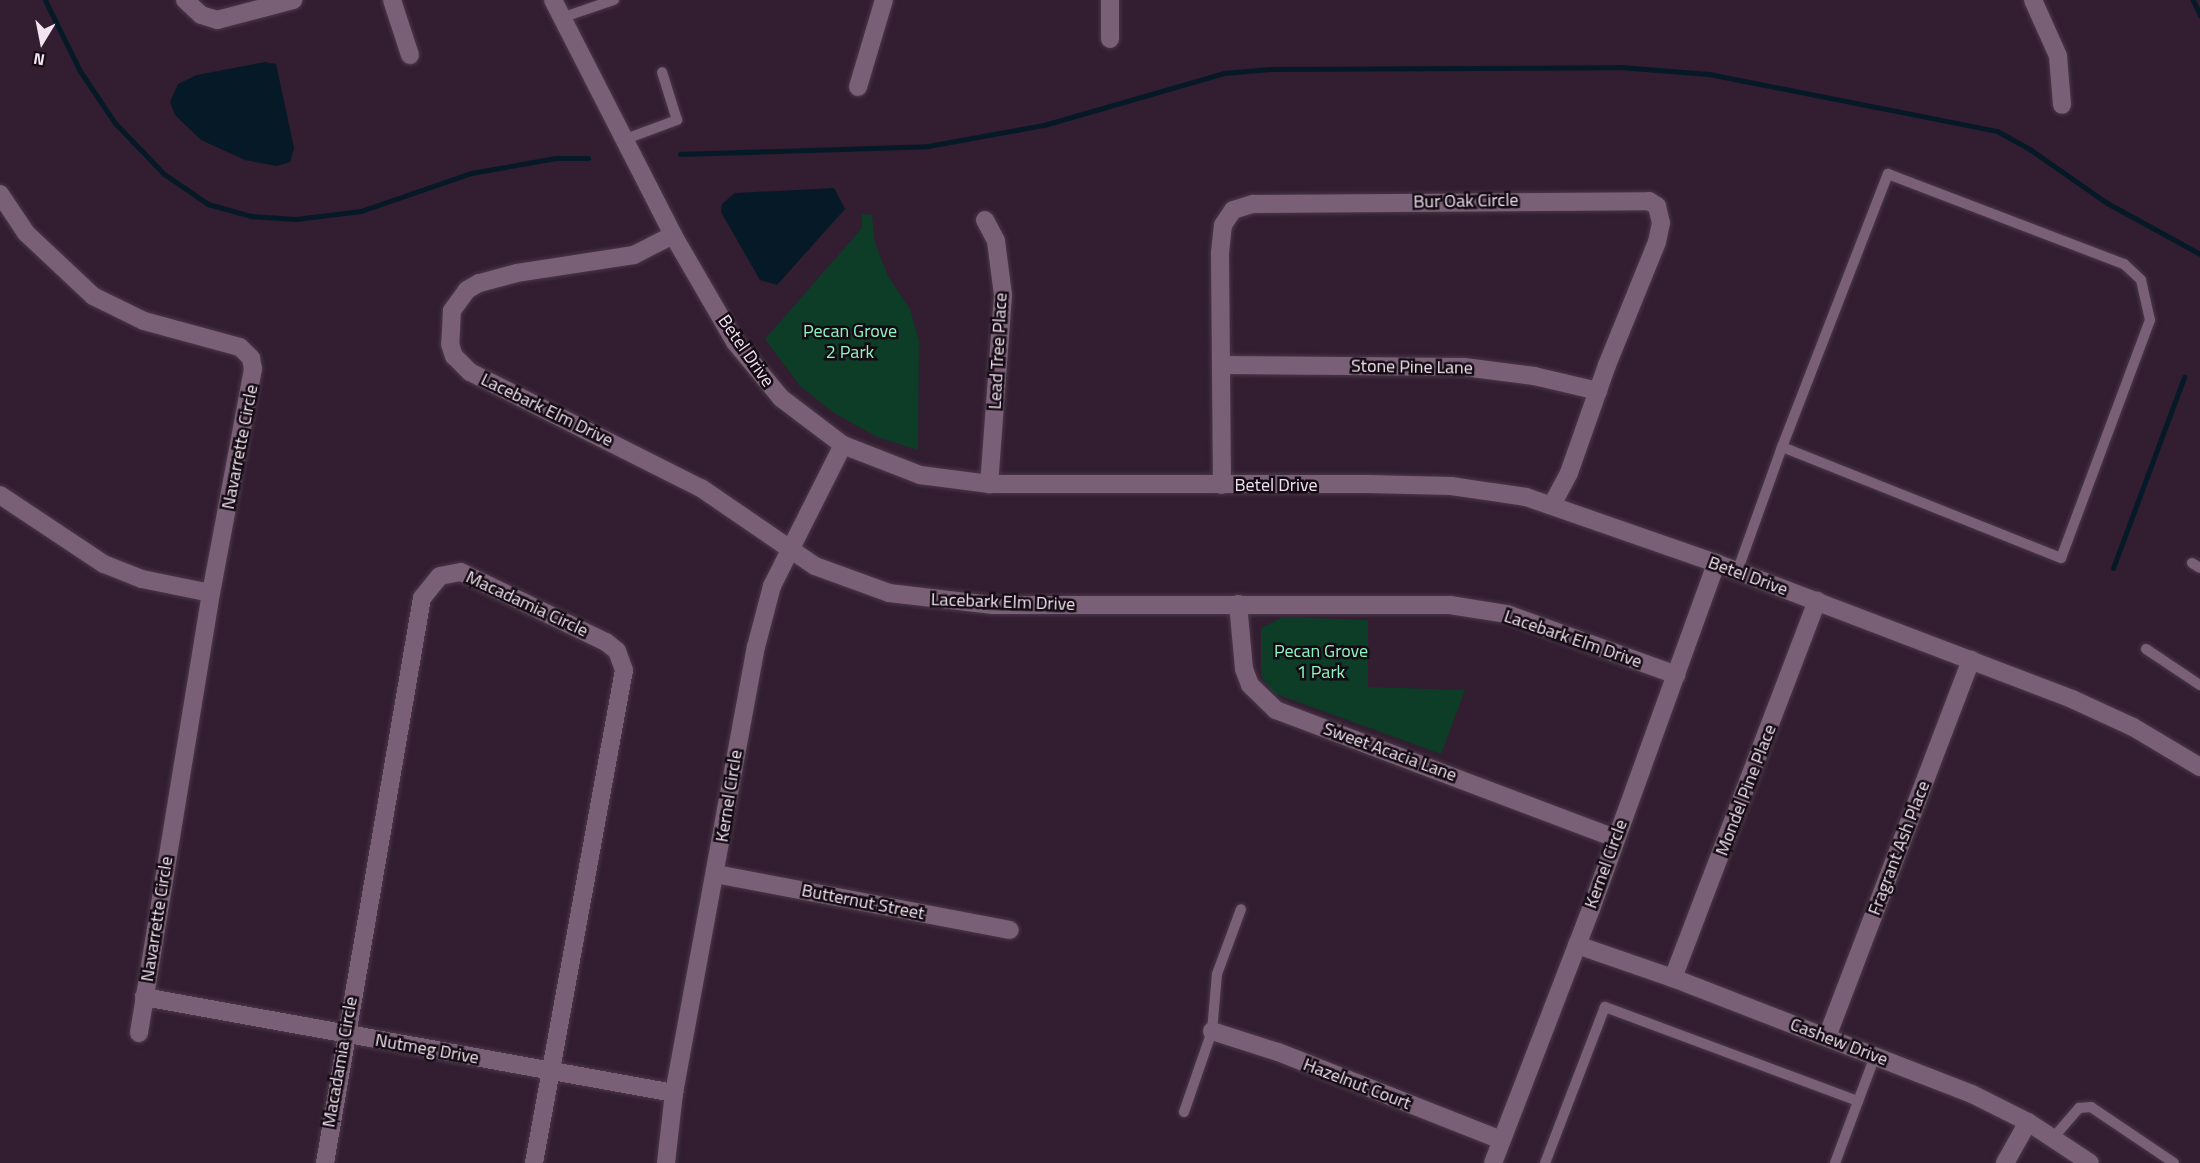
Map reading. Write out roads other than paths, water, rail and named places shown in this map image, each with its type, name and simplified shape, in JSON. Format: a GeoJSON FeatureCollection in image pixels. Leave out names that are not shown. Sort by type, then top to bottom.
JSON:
{"type":"FeatureCollection","features":[{"type":"Feature","properties":{"kind":"street"},"geometry":{"type":"LineString","coordinates":[[185,0],[201,15],[217,20],[293,0]]}},
{"type":"Feature","properties":{"kind":"street"},"geometry":{"type":"LineString","coordinates":[[392,0],[410,55]]}},
{"type":"Feature","properties":{"kind":"street","name":"Betel Drive"},"geometry":{"type":"LineString","coordinates":[[553,0],[673,235],[751,364],[781,398],[843,444],[921,474],[989,484],[1451,486],[1553,503],[1971,659],[2133,727],[2200,767]]}},
{"type":"Feature","properties":{"kind":"street"},"geometry":{"type":"LineString","coordinates":[[858,87],[884,0]]}},
{"type":"Feature","properties":{"kind":"street"},"geometry":{"type":"LineString","coordinates":[[1110,0],[1110,39]]}},
{"type":"Feature","properties":{"kind":"street"},"geometry":{"type":"LineString","coordinates":[[2033,0],[2058,56],[2062,105]]}},
{"type":"Feature","properties":{"kind":"street","name":"Navarrette Circle"},"geometry":{"type":"LineString","coordinates":[[0,194],[26,233],[93,296],[144,321],[223,340],[240,347],[251,358],[253,380],[211,593],[139,1033]]}},
{"type":"Feature","properties":{"kind":"street","name":"Bur Oak Circle"},"geometry":{"type":"LineString","coordinates":[[1222,485],[1223,365],[1220,254],[1223,225],[1233,210],[1252,204],[1649,201],[1657,206],[1661,223],[1657,242],[1598,391],[1569,473],[1553,503]]}},
{"type":"Feature","properties":{"kind":"street","name":"Lead Tree Place"},"geometry":{"type":"LineString","coordinates":[[985,220],[996,241],[1003,295],[989,484]]}},
{"type":"Feature","properties":{"kind":"street","name":"Lacebark Elm Drive"},"geometry":{"type":"LineString","coordinates":[[673,235],[634,255],[517,273],[479,283],[467,290],[452,310],[450,344],[454,356],[470,372],[701,488],[788,549],[834,575],[890,593],[937,601],[1450,605],[1507,614],[1676,675]]}},
{"type":"Feature","properties":{"kind":"street","name":"Stone Pine Lane"},"geometry":{"type":"LineString","coordinates":[[1223,365],[1464,367],[1534,376],[1598,391]]}},
{"type":"Feature","properties":{"kind":"street","name":"Kernel Circle"},"geometry":{"type":"LineString","coordinates":[[666,1163],[674,1093],[756,647],[772,586],[788,549],[843,444]]}},
{"type":"Feature","properties":{"kind":"street"},"geometry":{"type":"LineString","coordinates":[[0,495],[104,564],[142,579],[211,593]]}},
{"type":"Feature","properties":{"kind":"street","name":"Kernel Circle"},"geometry":{"type":"LineString","coordinates":[[1493,1163],[1576,945],[1716,563]]}},
{"type":"Feature","properties":{"kind":"street","name":"Macadamia Circle"},"geometry":{"type":"LineString","coordinates":[[325,1163],[344,1034],[422,598],[440,576],[461,572],[606,642],[617,651],[624,669],[549,1070],[534,1163]]}},
{"type":"Feature","properties":{"kind":"street","name":"Mondel Pine Place"},"geometry":{"type":"LineString","coordinates":[[1673,978],[1817,601]]}},
{"type":"Feature","properties":{"kind":"street","name":"Sweet Acacia Lane"},"geometry":{"type":"LineString","coordinates":[[1238,604],[1244,669],[1257,696],[1276,710],[1615,838]]}},
{"type":"Feature","properties":{"kind":"street","name":"Fragrant Ash Place"},"geometry":{"type":"LineString","coordinates":[[1827,1037],[1971,659]]}},
{"type":"Feature","properties":{"kind":"street","name":"Butternut Street"},"geometry":{"type":"LineString","coordinates":[[716,874],[1010,930]]}},
{"type":"Feature","properties":{"kind":"street","name":"Cashew Drive"},"geometry":{"type":"LineString","coordinates":[[1576,945],[1673,978],[1972,1094],[2028,1122],[2090,1163]]}},
{"type":"Feature","properties":{"kind":"street","name":"Nutmeg Drive"},"geometry":{"type":"LineString","coordinates":[[144,997],[674,1093]]}},
{"type":"Feature","properties":{"kind":"street","name":"Hazelnut Court"},"geometry":{"type":"LineString","coordinates":[[1212,1031],[1278,1052],[1501,1140]]}},
{"type":"Feature","properties":{"kind":"street"},"geometry":{"type":"LineString","coordinates":[[2005,1163],[2028,1122]]}},
{"type":"Feature","properties":{"kind":"lane"},"geometry":{"type":"LineString","coordinates":[[561,18],[614,0]]}},
{"type":"Feature","properties":{"kind":"lane"},"geometry":{"type":"LineString","coordinates":[[623,140],[677,120],[662,72]]}},
{"type":"Feature","properties":{"kind":"lane"},"geometry":{"type":"LineString","coordinates":[[1737,572],[1782,447],[1888,174],[2124,264],[2141,280],[2150,320],[2061,558],[1782,447]]}},
{"type":"Feature","properties":{"kind":"lane"},"geometry":{"type":"LineString","coordinates":[[2146,649],[2200,685]]}},
{"type":"Feature","properties":{"kind":"lane"},"geometry":{"type":"LineString","coordinates":[[1184,1112],[1212,1031],[1217,974],[1241,909]]}},
{"type":"Feature","properties":{"kind":"lane"},"geometry":{"type":"LineString","coordinates":[[1545,1163],[1605,1007],[1858,1101]]}},
{"type":"Feature","properties":{"kind":"lane"},"geometry":{"type":"LineString","coordinates":[[1835,1163],[1875,1056]]}},
{"type":"Feature","properties":{"kind":"lane"},"geometry":{"type":"LineString","coordinates":[[2053,1138],[2079,1108],[2091,1107],[2174,1163]]}},
{"type":"Feature","properties":{"kind":"water"},"geometry":{"type":"Polygon","coordinates":[[[265,62],[276,64],[294,148],[290,162],[277,166],[245,160],[201,140],[175,115],[170,102],[178,84],[197,75],[265,62]]]}},
{"type":"Feature","properties":{"kind":"water"},"geometry":{"type":"Polygon","coordinates":[[[834,188],[845,209],[777,285],[760,280],[721,212],[722,204],[735,193],[834,188]]]}},
{"type":"Feature","properties":{"kind":"waterway"},"geometry":{"type":"LineString","coordinates":[[45,0],[80,71],[115,123],[164,174],[208,204],[251,216],[296,219],[361,211],[471,173],[556,158],[588,158]]}},
{"type":"Feature","properties":{"kind":"waterway"},"geometry":{"type":"LineString","coordinates":[[2193,0],[2200,15]]}},
{"type":"Feature","properties":{"kind":"waterway"},"geometry":{"type":"LineString","coordinates":[[680,154],[928,146],[1044,125],[1224,73],[1270,69],[1620,67],[1709,74],[1997,131],[2031,150],[2107,203],[2200,254]]}},
{"type":"Feature","properties":{"kind":"waterway"},"geometry":{"type":"LineString","coordinates":[[2113,568],[2184,377]]}},
{"type":"Feature","properties":{"kind":"park label","name":"Pecan Grove 2 Park"},"geometry":{"type":"Point","coordinates":[850,342]}},
{"type":"Feature","properties":{"kind":"park label","name":"Pecan Grove 1 Park"},"geometry":{"type":"Point","coordinates":[1321,662]}}]}
